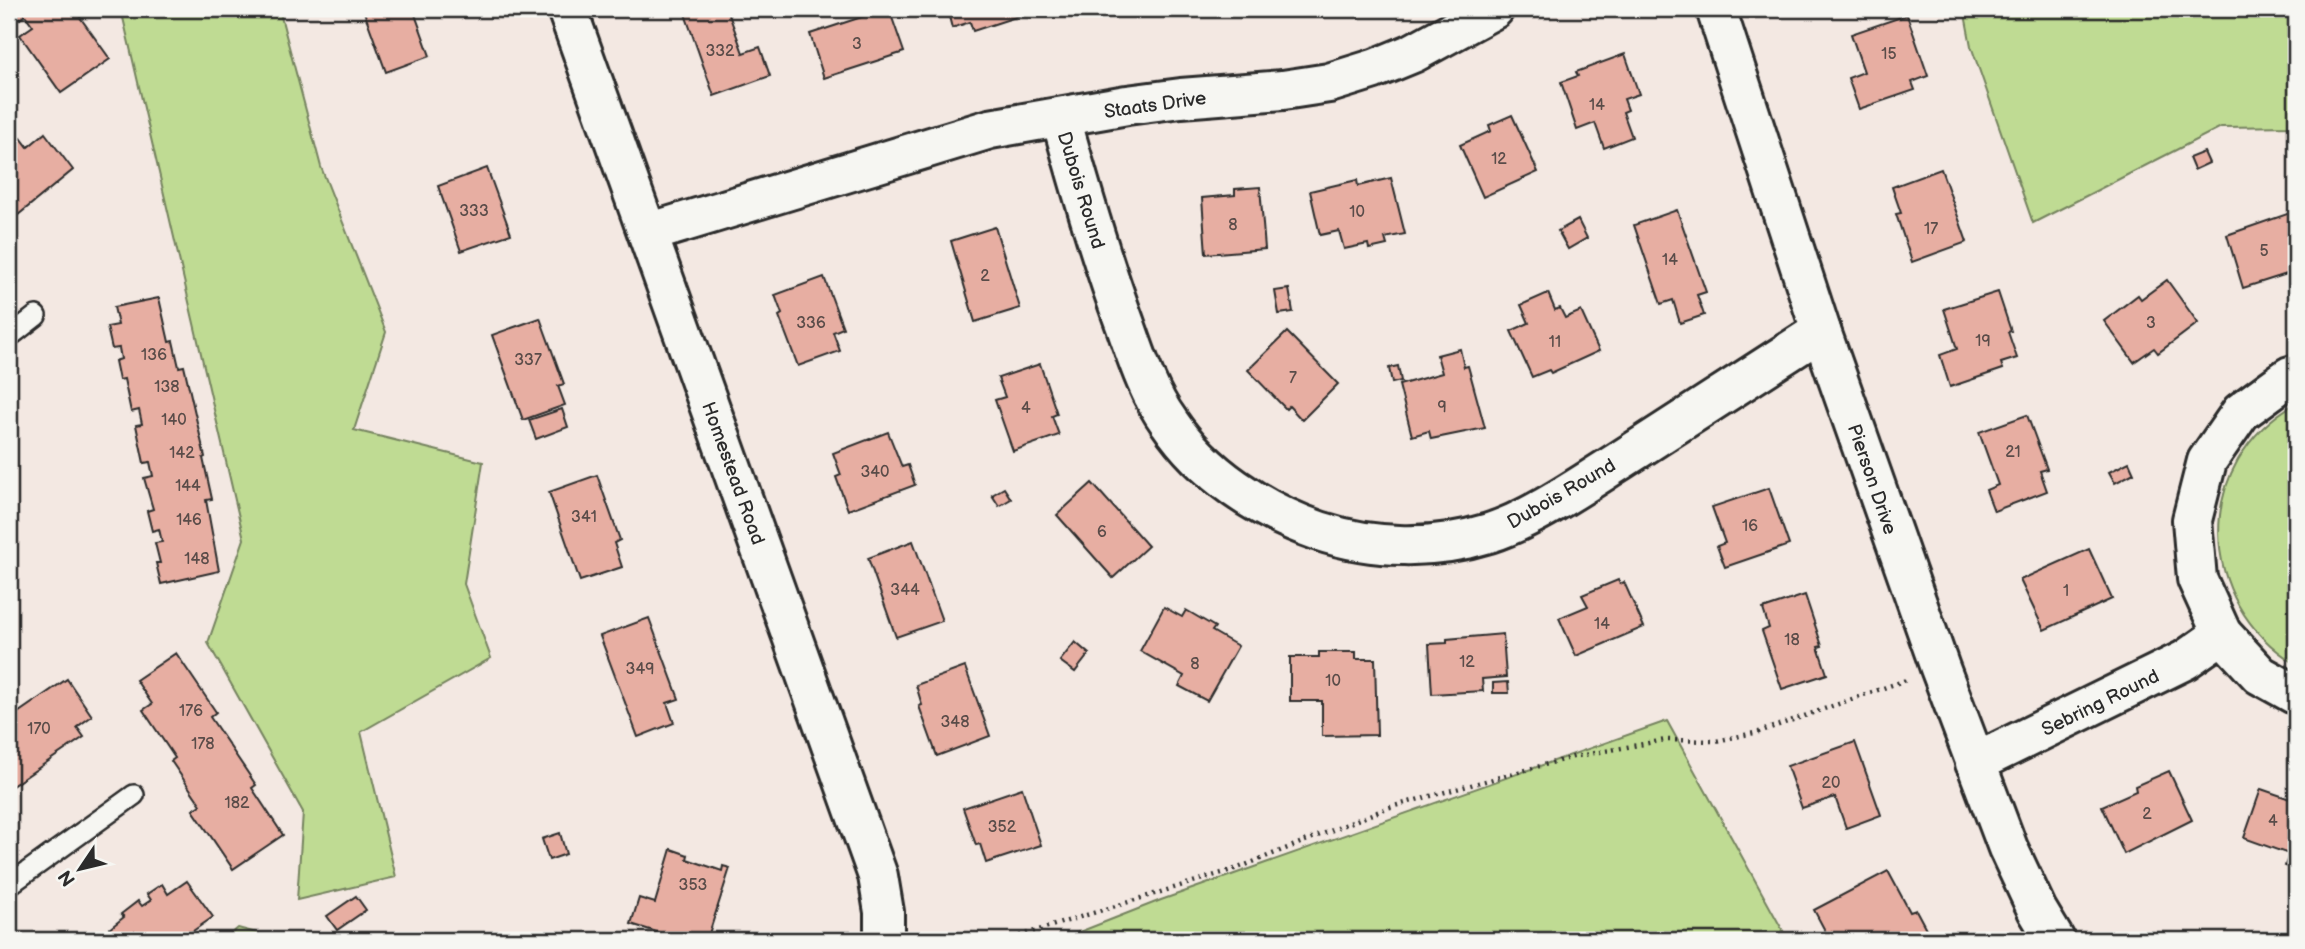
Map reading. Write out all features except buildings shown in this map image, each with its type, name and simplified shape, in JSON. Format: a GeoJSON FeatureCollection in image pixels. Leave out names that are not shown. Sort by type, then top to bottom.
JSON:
{"type":"FeatureCollection","features":[{"type":"Feature","properties":{"kind":"street","name":"Homestead Road"},"geometry":{"type":"LineString","coordinates":[[567,9],[878,876],[884,912],[884,940]]}},
{"type":"Feature","properties":{"kind":"street","name":"Staats Drive"},"geometry":{"type":"LineString","coordinates":[[648,233],[990,129],[1181,98],[1283,90],[1329,83],[1413,53],[1494,9]]}},
{"type":"Feature","properties":{"kind":"street","name":"Pierson Drive"},"geometry":{"type":"LineString","coordinates":[[1716,9],[1821,331],[1940,668],[2008,848],[2037,910],[2055,940]]}},
{"type":"Feature","properties":{"kind":"street","name":"Dubois Round"},"geometry":{"type":"LineString","coordinates":[[1061,118],[1116,300],[1145,380],[1169,422],[1200,460],[1237,490],[1286,520],[1346,540],[1398,545],[1444,542],[1490,533],[1537,511],[1578,487],[1821,331]]}},
{"type":"Feature","properties":{"kind":"street"},"geometry":{"type":"LineString","coordinates":[[2296,375],[2290,376],[2241,412],[2207,461],[2192,520],[2197,579],[2222,634],[2260,675],[2296,695]]}},
{"type":"Feature","properties":{"kind":"street","name":"Sebring Round"},"geometry":{"type":"LineString","coordinates":[[1975,763],[2185,660],[2222,634]]}},
{"type":"Feature","properties":{"kind":"lane"},"geometry":{"type":"LineString","coordinates":[[9,337],[36,316]]}},
{"type":"Feature","properties":{"kind":"lane"},"geometry":{"type":"LineString","coordinates":[[9,885],[134,795]]}},
{"type":"Feature","properties":{"kind":"path"},"geometry":{"type":"LineString","coordinates":[[1006,940],[1238,868],[1387,808],[1573,757],[1665,740],[1716,741],[1759,732],[1940,668]]}},
{"type":"Feature","properties":{"kind":"green space"},"geometry":{"type":"Polygon","coordinates":[[[121,9],[279,9],[321,167],[386,332],[354,430],[483,462],[464,584],[491,658],[361,732],[396,877],[297,900],[303,812],[208,643],[244,539],[121,9]]]}},
{"type":"Feature","properties":{"kind":"green space"},"geometry":{"type":"Polygon","coordinates":[[[1964,9],[2296,9],[2296,126],[2221,127],[2033,223],[1971,46],[1964,9]]]}},
{"type":"Feature","properties":{"kind":"green space"},"geometry":{"type":"Polygon","coordinates":[[[2296,403],[2296,664],[2263,638],[2239,606],[2224,570],[2219,533],[2224,495],[2238,460],[2262,429],[2296,403]]]}},
{"type":"Feature","properties":{"kind":"green space"},"geometry":{"type":"Polygon","coordinates":[[[1667,721],[1788,940],[1059,940],[1161,900],[1667,721]]]}},
{"type":"Feature","properties":{"kind":"green space"},"geometry":{"type":"Polygon","coordinates":[[[238,928],[275,938],[275,940],[224,940],[238,928]]]}}]}
